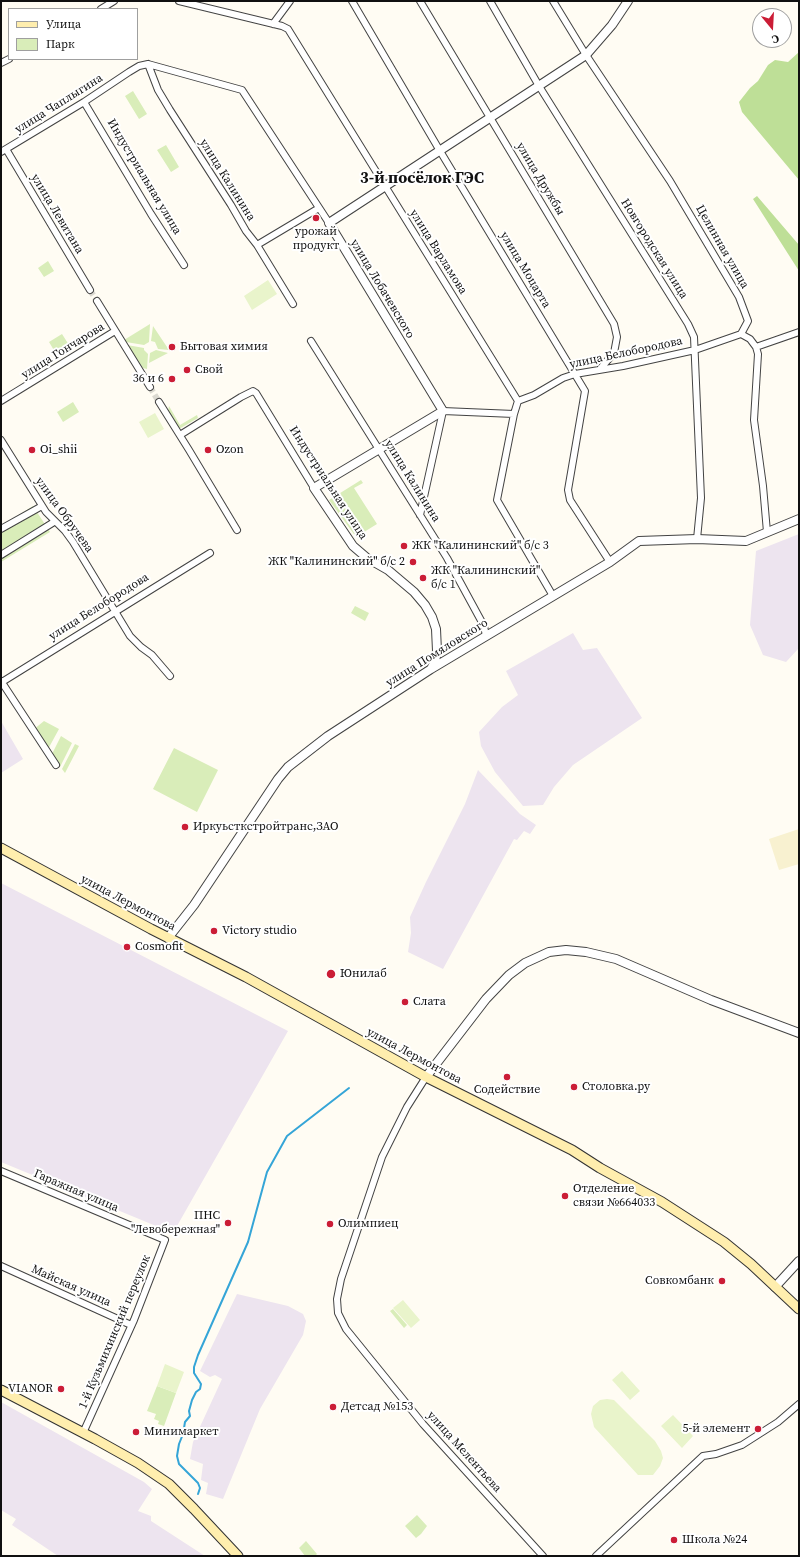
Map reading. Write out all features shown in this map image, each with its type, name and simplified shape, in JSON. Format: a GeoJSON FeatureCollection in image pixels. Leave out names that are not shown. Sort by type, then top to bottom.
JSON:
{"type":"FeatureCollection","features":[{"type":"Feature","properties":{"kind":"main road","name":"улица Лермонтова"},"geometry":{"type":"LineString","coordinates":[[1,848],[168,938],[246,977],[426,1077],[572,1150],[600,1168],[662,1202],[724,1242],[751,1264],[799,1309]]}},
{"type":"Feature","properties":{"kind":"main road"},"geometry":{"type":"LineString","coordinates":[[1,1390],[138,1463],[169,1484],[194,1508],[238,1556]]}},
{"type":"Feature","properties":{"kind":"street"},"geometry":{"type":"LineString","coordinates":[[103,8],[114,1]]}},
{"type":"Feature","properties":{"kind":"street","name":"улица Варламова"},"geometry":{"type":"LineString","coordinates":[[179,1],[286,27],[288,29],[518,400]]}},
{"type":"Feature","properties":{"kind":"street"},"geometry":{"type":"LineString","coordinates":[[274,24],[290,1]]}},
{"type":"Feature","properties":{"kind":"street","name":"улица Моцарта"},"geometry":{"type":"LineString","coordinates":[[352,1],[440,151],[585,391],[568,490],[570,500],[610,562]]}},
{"type":"Feature","properties":{"kind":"street","name":"улица Дружбы"},"geometry":{"type":"LineString","coordinates":[[420,1],[614,324],[617,337],[614,352],[600,369]]}},
{"type":"Feature","properties":{"kind":"street","name":"Новгородская улица"},"geometry":{"type":"LineString","coordinates":[[490,1],[539,86],[688,324],[694,337],[701,498],[697,539]]}},
{"type":"Feature","properties":{"kind":"street","name":"Целинная улица"},"geometry":{"type":"LineString","coordinates":[[553,1],[586,55],[670,181],[739,297],[748,321],[741,334]]}},
{"type":"Feature","properties":{"kind":"street"},"geometry":{"type":"LineString","coordinates":[[329,223],[586,55],[612,25],[628,1]]}},
{"type":"Feature","properties":{"kind":"street","name":"улица Лобачевского"},"geometry":{"type":"LineString","coordinates":[[148,64],[242,90],[329,223],[443,411]]}},
{"type":"Feature","properties":{"kind":"street","name":"улица Чаплыгина"},"geometry":{"type":"LineString","coordinates":[[4,151],[84,102],[128,72],[139,66],[148,64]]}},
{"type":"Feature","properties":{"kind":"street","name":"улица Калинина"},"geometry":{"type":"LineString","coordinates":[[148,64],[158,90],[170,110],[293,304]]}},
{"type":"Feature","properties":{"kind":"street","name":"Индустриальная улица"},"geometry":{"type":"LineString","coordinates":[[84,102],[151,214],[184,265]]}},
{"type":"Feature","properties":{"kind":"street","name":"улица Левитана"},"geometry":{"type":"LineString","coordinates":[[4,151],[90,290]]}},
{"type":"Feature","properties":{"kind":"street"},"geometry":{"type":"LineString","coordinates":[[257,245],[319,208]]}},
{"type":"Feature","properties":{"kind":"street"},"geometry":{"type":"LineString","coordinates":[[97,301],[150,387]]}},
{"type":"Feature","properties":{"kind":"street","name":"улица Гончарова"},"geometry":{"type":"LineString","coordinates":[[1,401],[115,331]]}},
{"type":"Feature","properties":{"kind":"street"},"geometry":{"type":"LineString","coordinates":[[756,347],[799,332]]}},
{"type":"Feature","properties":{"kind":"street"},"geometry":{"type":"LineString","coordinates":[[741,334],[750,339],[756,347],[759,360],[754,420],[763,486],[767,532]]}},
{"type":"Feature","properties":{"kind":"street","name":"улица Белобородова"},"geometry":{"type":"LineString","coordinates":[[518,400],[534,395],[563,378],[575,374],[623,366],[695,350],[741,334]]}},
{"type":"Feature","properties":{"kind":"street","name":"улица Калинина"},"geometry":{"type":"LineString","coordinates":[[311,341],[447,558],[484,626],[486,636]]}},
{"type":"Feature","properties":{"kind":"street","name":"Индустриальная улица"},"geometry":{"type":"LineString","coordinates":[[180,435],[241,397],[253,391],[256,393],[314,488],[353,546],[367,558],[388,570],[414,592],[425,605],[432,617],[436,629],[435,661],[431,669]]}},
{"type":"Feature","properties":{"kind":"street"},"geometry":{"type":"LineString","coordinates":[[518,400],[497,500],[553,596]]}},
{"type":"Feature","properties":{"kind":"street"},"geometry":{"type":"LineString","coordinates":[[159,402],[237,530]]}},
{"type":"Feature","properties":{"kind":"street"},"geometry":{"type":"LineString","coordinates":[[314,488],[443,411],[514,414]]}},
{"type":"Feature","properties":{"kind":"street"},"geometry":{"type":"LineString","coordinates":[[420,516],[443,411]]}},
{"type":"Feature","properties":{"kind":"street","name":"улица Обручева"},"geometry":{"type":"LineString","coordinates":[[1,440],[42,506],[54,522],[69,537],[130,636],[152,655],[170,676]]}},
{"type":"Feature","properties":{"kind":"street"},"geometry":{"type":"LineString","coordinates":[[1,529],[42,506]]}},
{"type":"Feature","properties":{"kind":"street","name":"улица Помяловского"},"geometry":{"type":"LineString","coordinates":[[168,938],[194,906],[278,779],[288,767],[328,736],[431,669],[610,562],[642,540],[697,539],[746,541],[799,518]]}},
{"type":"Feature","properties":{"kind":"street"},"geometry":{"type":"LineString","coordinates":[[1,555],[54,522]]}},
{"type":"Feature","properties":{"kind":"street","name":"улица Белобородова"},"geometry":{"type":"LineString","coordinates":[[1,682],[210,553]]}},
{"type":"Feature","properties":{"kind":"street"},"geometry":{"type":"LineString","coordinates":[[1,682],[56,765]]}},
{"type":"Feature","properties":{"kind":"street"},"geometry":{"type":"LineString","coordinates":[[426,1077],[486,1000],[509,975],[525,963],[550,952],[566,950],[586,952],[616,959],[711,1000],[799,1033]]}},
{"type":"Feature","properties":{"kind":"street","name":"улица Мелентьева"},"geometry":{"type":"LineString","coordinates":[[426,1077],[407,1107],[382,1157],[341,1280],[337,1299],[338,1313],[346,1329],[423,1424],[543,1556]]}},
{"type":"Feature","properties":{"kind":"street","name":"Гаражная улица"},"geometry":{"type":"LineString","coordinates":[[1,1171],[165,1240]]}},
{"type":"Feature","properties":{"kind":"street","name":"1-й Кузьмихинский переулок"},"geometry":{"type":"LineString","coordinates":[[83,1433],[131,1325],[165,1240]]}},
{"type":"Feature","properties":{"kind":"street"},"geometry":{"type":"LineString","coordinates":[[775,1287],[799,1260]]}},
{"type":"Feature","properties":{"kind":"street","name":"Майская улица"},"geometry":{"type":"LineString","coordinates":[[1,1266],[131,1325]]}},
{"type":"Feature","properties":{"kind":"street"},"geometry":{"type":"LineString","coordinates":[[596,1556],[703,1456],[716,1454],[742,1445],[778,1422],[799,1404]]}},
{"type":"Feature","properties":{"kind":"shaded area"},"geometry":{"type":"Polygon","coordinates":[[[799,534],[799,648],[786,662],[763,655],[750,625],[756,551],[799,534]]]}},
{"type":"Feature","properties":{"kind":"shaded area"},"geometry":{"type":"Polygon","coordinates":[[[573,633],[583,650],[597,648],[642,718],[573,765],[554,787],[543,805],[523,806],[495,772],[481,746],[479,732],[502,707],[518,695],[506,671],[573,633]]]}},
{"type":"Feature","properties":{"kind":"shaded area"},"geometry":{"type":"Polygon","coordinates":[[[1,721],[23,759],[1,773],[1,721]]]}},
{"type":"Feature","properties":{"kind":"shaded area"},"geometry":{"type":"Polygon","coordinates":[[[478,770],[520,814],[536,825],[530,834],[524,831],[517,840],[514,839],[443,969],[408,952],[411,933],[410,917],[465,804],[478,770]]]}},
{"type":"Feature","properties":{"kind":"shaded area"},"geometry":{"type":"Polygon","coordinates":[[[799,829],[799,864],[779,870],[769,839],[799,829]]]}},
{"type":"Feature","properties":{"kind":"shaded area"},"geometry":{"type":"Polygon","coordinates":[[[1,883],[288,1031],[173,1233],[1,1162],[1,883]]]}},
{"type":"Feature","properties":{"kind":"shaded area"},"geometry":{"type":"Polygon","coordinates":[[[237,1294],[288,1306],[303,1314],[306,1321],[303,1335],[260,1409],[223,1499],[206,1494],[208,1483],[201,1480],[203,1464],[190,1459],[193,1442],[222,1379],[215,1375],[210,1377],[200,1371],[237,1294]]]}},
{"type":"Feature","properties":{"kind":"shaded area"},"geometry":{"type":"Polygon","coordinates":[[[1,1402],[144,1482],[152,1489],[138,1511],[151,1516],[151,1521],[205,1556],[58,1556],[12,1525],[16,1519],[1,1510],[1,1402]]]}},
{"type":"Feature","properties":{"kind":"green space"},"geometry":{"type":"Polygon","coordinates":[[[799,52],[799,180],[742,112],[739,102],[750,88],[758,81],[768,65],[775,60],[788,62],[799,52]]]}},
{"type":"Feature","properties":{"kind":"green space"},"geometry":{"type":"Polygon","coordinates":[[[133,91],[147,114],[139,119],[125,96],[133,91]]]}},
{"type":"Feature","properties":{"kind":"green space"},"geometry":{"type":"Polygon","coordinates":[[[166,145],[179,167],[171,172],[157,150],[166,145]]]}},
{"type":"Feature","properties":{"kind":"green space"},"geometry":{"type":"Polygon","coordinates":[[[757,196],[799,245],[799,271],[753,199],[757,196]]]}},
{"type":"Feature","properties":{"kind":"green space"},"geometry":{"type":"Polygon","coordinates":[[[48,261],[54,271],[44,277],[38,268],[48,261]]]}},
{"type":"Feature","properties":{"kind":"green space"},"geometry":{"type":"Polygon","coordinates":[[[268,280],[277,294],[252,310],[244,296],[268,280]]]}},
{"type":"Feature","properties":{"kind":"green space"},"geometry":{"type":"Polygon","coordinates":[[[150,324],[149,342],[144,345],[126,342],[124,340],[150,324]]]}},
{"type":"Feature","properties":{"kind":"green space"},"geometry":{"type":"Polygon","coordinates":[[[153,326],[169,350],[158,349],[155,342],[151,341],[153,326]]]}},
{"type":"Feature","properties":{"kind":"green space"},"geometry":{"type":"Polygon","coordinates":[[[62,334],[69,345],[55,352],[49,342],[62,334]]]}},
{"type":"Feature","properties":{"kind":"green space"},"geometry":{"type":"Polygon","coordinates":[[[127,345],[144,348],[148,354],[147,369],[143,368],[127,345]]]}},
{"type":"Feature","properties":{"kind":"green space"},"geometry":{"type":"Polygon","coordinates":[[[156,350],[168,353],[149,363],[150,353],[156,350]]]}},
{"type":"Feature","properties":{"kind":"green space"},"geometry":{"type":"Polygon","coordinates":[[[73,402],[79,412],[63,422],[57,412],[73,402]]]}},
{"type":"Feature","properties":{"kind":"green space"},"geometry":{"type":"Polygon","coordinates":[[[169,406],[180,425],[197,415],[198,418],[179,429],[168,411],[169,406]]]}},
{"type":"Feature","properties":{"kind":"green space"},"geometry":{"type":"Polygon","coordinates":[[[155,413],[164,429],[148,438],[139,422],[155,413]]]}},
{"type":"Feature","properties":{"kind":"green space"},"geometry":{"type":"Polygon","coordinates":[[[361,480],[363,483],[354,488],[377,524],[356,537],[329,500],[361,480]]]}},
{"type":"Feature","properties":{"kind":"green space"},"geometry":{"type":"Polygon","coordinates":[[[33,506],[50,532],[1,562],[1,526],[33,506]]]}},
{"type":"Feature","properties":{"kind":"green space"},"geometry":{"type":"Polygon","coordinates":[[[355,606],[369,613],[365,621],[351,613],[355,606]]]}},
{"type":"Feature","properties":{"kind":"green space"},"geometry":{"type":"Polygon","coordinates":[[[44,721],[59,729],[47,751],[33,730],[44,721]]]}},
{"type":"Feature","properties":{"kind":"green space"},"geometry":{"type":"Polygon","coordinates":[[[61,736],[72,743],[60,767],[51,756],[61,736]]]}},
{"type":"Feature","properties":{"kind":"green space"},"geometry":{"type":"Polygon","coordinates":[[[75,744],[79,746],[65,773],[62,769],[75,744]]]}},
{"type":"Feature","properties":{"kind":"green space"},"geometry":{"type":"Polygon","coordinates":[[[174,748],[218,770],[197,812],[153,789],[174,748]]]}},
{"type":"Feature","properties":{"kind":"green space"},"geometry":{"type":"Polygon","coordinates":[[[403,1300],[420,1320],[411,1328],[393,1308],[403,1300]]]}},
{"type":"Feature","properties":{"kind":"green space"},"geometry":{"type":"Polygon","coordinates":[[[393,1309],[407,1325],[404,1328],[390,1311],[393,1309]]]}},
{"type":"Feature","properties":{"kind":"green space"},"geometry":{"type":"Polygon","coordinates":[[[165,1364],[184,1372],[176,1393],[157,1386],[165,1364]]]}},
{"type":"Feature","properties":{"kind":"green space"},"geometry":{"type":"Polygon","coordinates":[[[622,1371],[640,1391],[630,1400],[612,1380],[622,1371]]]}},
{"type":"Feature","properties":{"kind":"green space"},"geometry":{"type":"Polygon","coordinates":[[[157,1386],[176,1393],[164,1426],[158,1424],[159,1421],[154,1419],[156,1414],[147,1411],[157,1386]]]}},
{"type":"Feature","properties":{"kind":"green space"},"geometry":{"type":"Polygon","coordinates":[[[600,1400],[614,1400],[655,1441],[663,1458],[660,1466],[653,1475],[638,1475],[594,1427],[591,1414],[593,1406],[600,1400]]]}},
{"type":"Feature","properties":{"kind":"green space"},"geometry":{"type":"Polygon","coordinates":[[[673,1415],[693,1436],[682,1448],[661,1426],[673,1415]]]}},
{"type":"Feature","properties":{"kind":"green space"},"geometry":{"type":"Polygon","coordinates":[[[417,1515],[427,1526],[416,1538],[405,1526],[417,1515]]]}},
{"type":"Feature","properties":{"kind":"green space"},"geometry":{"type":"Polygon","coordinates":[[[306,1541],[317,1554],[315,1556],[305,1556],[299,1548],[306,1541]]]}},
{"type":"Feature","properties":{"kind":"waterway"},"geometry":{"type":"LineString","coordinates":[[198,1494],[200,1488],[198,1483],[179,1464],[177,1456],[185,1422],[190,1416],[189,1411],[192,1400],[196,1392],[200,1389],[201,1384],[194,1373],[194,1367],[198,1355],[248,1242],[267,1172],[287,1136],[349,1088]]}},
{"type":"Feature","properties":{"kind":"tunnel"},"geometry":{"type":"LineString","coordinates":[[90,290],[97,301]]}},
{"type":"Feature","properties":{"kind":"tunnel"},"geometry":{"type":"LineString","coordinates":[[150,387],[159,402]]}},
{"type":"Feature","properties":{"kind":"place","name":"урожай продукт"},"geometry":{"type":"Point","coordinates":[316,218]}},
{"type":"Feature","properties":{"kind":"place","name":"Бытовая химия"},"geometry":{"type":"Point","coordinates":[172,347]}},
{"type":"Feature","properties":{"kind":"place","name":"Свой"},"geometry":{"type":"Point","coordinates":[187,370]}},
{"type":"Feature","properties":{"kind":"place","name":"36 и 6"},"geometry":{"type":"Point","coordinates":[172,379]}},
{"type":"Feature","properties":{"kind":"place","name":"Oi_shii"},"geometry":{"type":"Point","coordinates":[32,450]}},
{"type":"Feature","properties":{"kind":"place","name":"Ozon"},"geometry":{"type":"Point","coordinates":[208,450]}},
{"type":"Feature","properties":{"kind":"place","name":"ЖК \"Калининский\" б/с 3"},"geometry":{"type":"Point","coordinates":[404,546]}},
{"type":"Feature","properties":{"kind":"place","name":"ЖК \"Калининский\" б/с 2"},"geometry":{"type":"Point","coordinates":[413,562]}},
{"type":"Feature","properties":{"kind":"place","name":"ЖК \"Калининский\" б/с 1"},"geometry":{"type":"Point","coordinates":[423,578]}},
{"type":"Feature","properties":{"kind":"place","name":"Иркуьсткстройтранс,ЗАО"},"geometry":{"type":"Point","coordinates":[185,827]}},
{"type":"Feature","properties":{"kind":"place","name":"Victory studio"},"geometry":{"type":"Point","coordinates":[214,931]}},
{"type":"Feature","properties":{"kind":"place","name":"Cosmofit"},"geometry":{"type":"Point","coordinates":[127,947]}},
{"type":"Feature","properties":{"kind":"place","name":"Юнилаб"},"geometry":{"type":"Point","coordinates":[331,974]}},
{"type":"Feature","properties":{"kind":"place","name":"Слата"},"geometry":{"type":"Point","coordinates":[405,1002]}},
{"type":"Feature","properties":{"kind":"place","name":"Содействие"},"geometry":{"type":"Point","coordinates":[507,1077]}},
{"type":"Feature","properties":{"kind":"place","name":"Столовка.ру"},"geometry":{"type":"Point","coordinates":[574,1087]}},
{"type":"Feature","properties":{"kind":"place","name":"Отделение связи №664033"},"geometry":{"type":"Point","coordinates":[565,1196]}},
{"type":"Feature","properties":{"kind":"place","name":"ПНС \"Левобережная\""},"geometry":{"type":"Point","coordinates":[228,1223]}},
{"type":"Feature","properties":{"kind":"place","name":"Олимпиец"},"geometry":{"type":"Point","coordinates":[330,1224]}},
{"type":"Feature","properties":{"kind":"place","name":"Совкомбанк"},"geometry":{"type":"Point","coordinates":[722,1281]}},
{"type":"Feature","properties":{"kind":"place","name":"VIANOR"},"geometry":{"type":"Point","coordinates":[61,1389]}},
{"type":"Feature","properties":{"kind":"place","name":"Детсад №153"},"geometry":{"type":"Point","coordinates":[333,1407]}},
{"type":"Feature","properties":{"kind":"place","name":"5-й элемент"},"geometry":{"type":"Point","coordinates":[758,1429]}},
{"type":"Feature","properties":{"kind":"place","name":"Минимаркет"},"geometry":{"type":"Point","coordinates":[136,1432]}},
{"type":"Feature","properties":{"kind":"place","name":"Школа №24"},"geometry":{"type":"Point","coordinates":[674,1540]}},
{"type":"Feature","properties":{"kind":"district","name":"3-й посёлок ГЭС"},"geometry":{"type":"Point","coordinates":[422,179]}}]}
